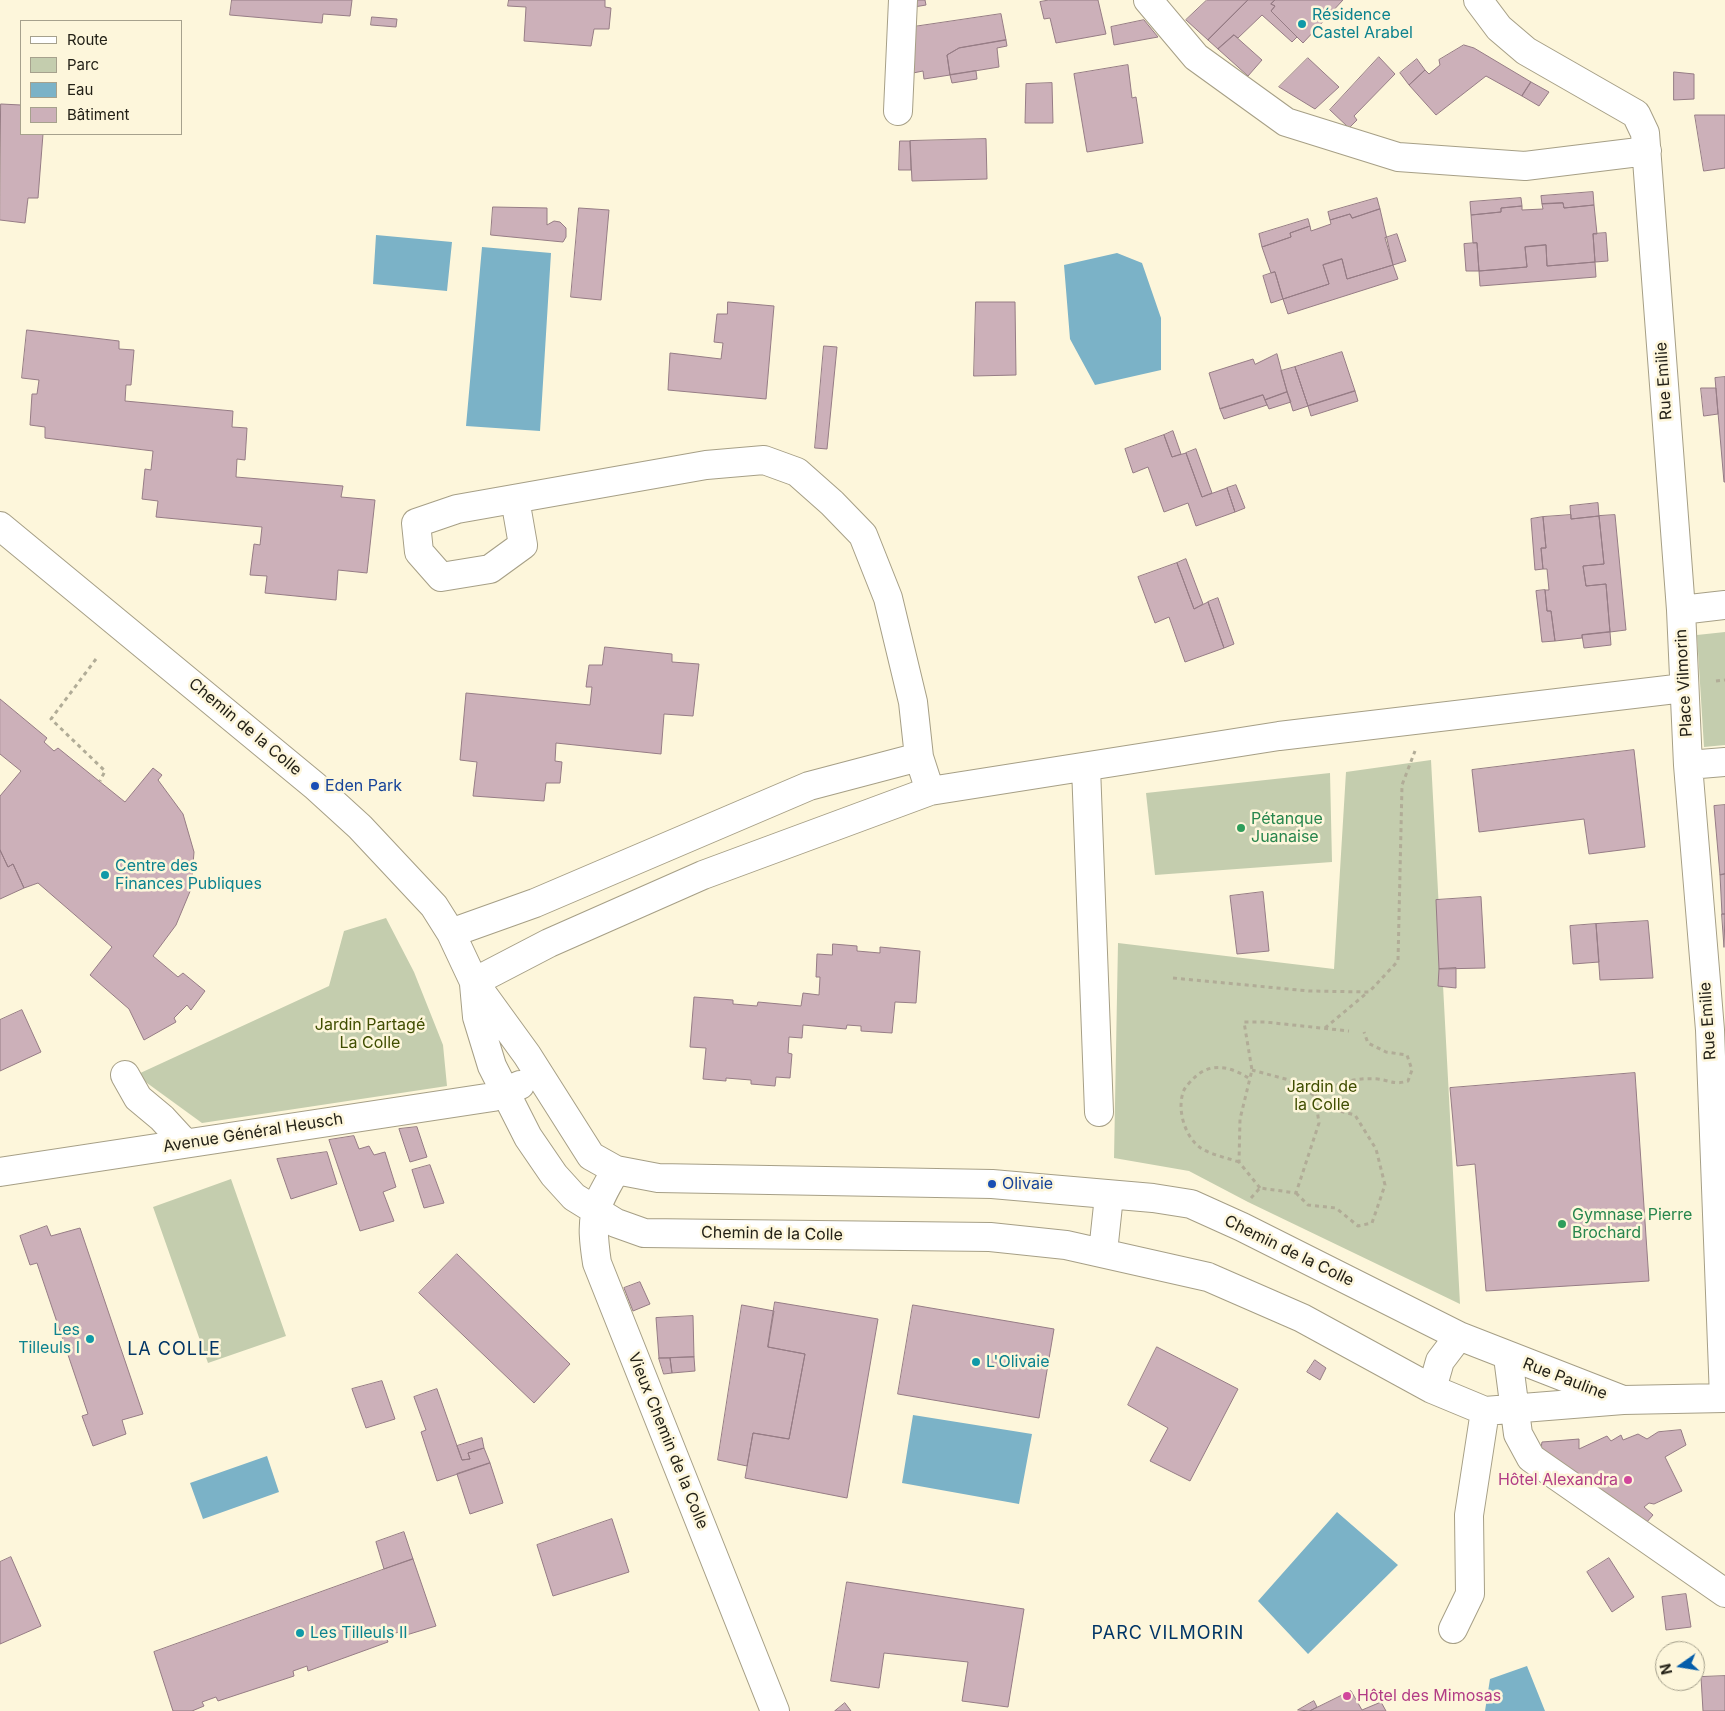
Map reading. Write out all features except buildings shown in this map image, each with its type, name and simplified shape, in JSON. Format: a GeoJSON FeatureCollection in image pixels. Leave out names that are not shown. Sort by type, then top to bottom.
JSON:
{"type":"FeatureCollection","features":[{"type":"Feature","properties":{"kind":"street"},"geometry":{"type":"LineString","coordinates":[[898,111],[903,0]]}},
{"type":"Feature","properties":{"kind":"street"},"geometry":{"type":"LineString","coordinates":[[1148,0],[1196,57],[1286,122],[1398,157],[1525,166],[1647,151]]}},
{"type":"Feature","properties":{"kind":"street","name":"Rue Emilie"},"geometry":{"type":"LineString","coordinates":[[1478,0],[1499,28],[1526,51],[1636,114],[1645,133],[1681,610]]}},
{"type":"Feature","properties":{"kind":"street"},"geometry":{"type":"LineString","coordinates":[[515,499],[706,465],[764,460],[796,472],[832,503],[863,535],[888,598],[913,702],[919,757],[930,791]]}},
{"type":"Feature","properties":{"kind":"street","name":"Chemin de la Colle"},"geometry":{"type":"LineString","coordinates":[[0,526],[315,786],[360,827],[411,880],[434,906],[451,933],[474,982],[527,1054],[538,1075],[591,1156],[616,1170],[658,1178],[992,1184],[1109,1196],[1153,1198],[1191,1204],[1242,1227],[1459,1336],[1508,1357]]}},
{"type":"Feature","properties":{"kind":"street","name":"Place Vilmorin"},"geometry":{"type":"LineString","coordinates":[[1688,764],[1681,610],[1725,605]]}},
{"type":"Feature","properties":{"kind":"street"},"geometry":{"type":"LineString","coordinates":[[474,982],[549,943],[703,875],[930,791],[1280,736],[1684,688]]}},
{"type":"Feature","properties":{"kind":"street"},"geometry":{"type":"LineString","coordinates":[[451,933],[535,903],[809,786],[919,757]]}},
{"type":"Feature","properties":{"kind":"street"},"geometry":{"type":"LineString","coordinates":[[1688,764],[1725,762]]}},
{"type":"Feature","properties":{"kind":"street","name":"Rue Emilie"},"geometry":{"type":"LineString","coordinates":[[1688,764],[1710,1030],[1725,1398]]}},
{"type":"Feature","properties":{"kind":"street"},"geometry":{"type":"LineString","coordinates":[[1086,767],[1099,1112]]}},
{"type":"Feature","properties":{"kind":"street","name":"Chemin de la Colle"},"geometry":{"type":"LineString","coordinates":[[474,982],[477,1017],[492,1066],[528,1137],[554,1175],[574,1196],[616,1223],[644,1233],[990,1237],[1066,1245],[1103,1252],[1208,1277],[1302,1318],[1432,1389],[1485,1411],[1515,1410]]}},
{"type":"Feature","properties":{"kind":"street"},"geometry":{"type":"LineString","coordinates":[[125,1075],[138,1098],[162,1118],[185,1143]]}},
{"type":"Feature","properties":{"kind":"street"},"geometry":{"type":"LineString","coordinates":[[505,1092],[538,1075]]}},
{"type":"Feature","properties":{"kind":"street","name":"Avenue Général Heusch"},"geometry":{"type":"LineString","coordinates":[[0,1172],[493,1097],[505,1092]]}},
{"type":"Feature","properties":{"kind":"street","name":"Vieux Chemin de la Colle"},"geometry":{"type":"LineString","coordinates":[[616,1170],[595,1208],[592,1233],[597,1263],[775,1711]]}},
{"type":"Feature","properties":{"kind":"street"},"geometry":{"type":"LineString","coordinates":[[1103,1252],[1109,1196]]}},
{"type":"Feature","properties":{"kind":"street"},"geometry":{"type":"LineString","coordinates":[[1432,1389],[1440,1361],[1459,1336]]}},
{"type":"Feature","properties":{"kind":"street"},"geometry":{"type":"LineString","coordinates":[[1508,1357],[1518,1434],[1531,1458],[1725,1593]]}},
{"type":"Feature","properties":{"kind":"street","name":"Rue Pauline"},"geometry":{"type":"LineString","coordinates":[[1508,1357],[1623,1400]]}},
{"type":"Feature","properties":{"kind":"street","name":"Rue Pauline"},"geometry":{"type":"LineString","coordinates":[[1515,1410],[1623,1400],[1725,1398]]}},
{"type":"Feature","properties":{"kind":"street"},"geometry":{"type":"LineString","coordinates":[[1453,1629],[1470,1594],[1469,1515],[1485,1411]]}},
{"type":"Feature","properties":{"kind":"path"},"geometry":{"type":"LineString","coordinates":[[96,659],[51,719],[105,771],[100,781]]}},
{"type":"Feature","properties":{"kind":"path"},"geometry":{"type":"LineString","coordinates":[[1324,1028],[1369,992],[1398,961],[1402,786],[1416,748]]}},
{"type":"Feature","properties":{"kind":"path"},"geometry":{"type":"LineString","coordinates":[[1173,978],[1309,991],[1369,992]]}},
{"type":"Feature","properties":{"kind":"path"},"geometry":{"type":"LineString","coordinates":[[1239,1162],[1240,1119],[1252,1070],[1244,1022],[1349,1031]]}},
{"type":"Feature","properties":{"kind":"path"},"geometry":{"type":"LineString","coordinates":[[1314,1096],[1338,1084],[1360,1078],[1382,1080],[1395,1084],[1408,1081],[1412,1070],[1407,1055],[1386,1052],[1368,1043],[1364,1032]]}},
{"type":"Feature","properties":{"kind":"path"},"geometry":{"type":"LineString","coordinates":[[1250,1079],[1235,1069],[1211,1067],[1198,1074],[1184,1089],[1181,1113],[1188,1135],[1202,1149],[1239,1162],[1260,1188],[1296,1193],[1308,1205],[1336,1208],[1358,1226],[1372,1223],[1385,1185],[1376,1149],[1355,1115],[1316,1105]]}},
{"type":"Feature","properties":{"kind":"path"},"geometry":{"type":"LineString","coordinates":[[1252,1070],[1289,1080],[1314,1096],[1319,1123],[1296,1193]]}},
{"type":"Feature","properties":{"kind":"path"},"geometry":{"type":"LineString","coordinates":[[1242,1227],[1248,1202],[1260,1188]]}},
{"type":"Feature","properties":{"kind":"green space"},"geometry":{"type":"Polygon","coordinates":[[[1725,632],[1725,745],[1704,747],[1697,635],[1725,632]]]}},
{"type":"Feature","properties":{"kind":"green space","name":"Jardin de la Colle"},"geometry":{"type":"Polygon","coordinates":[[[1431,760],[1460,1304],[1248,1202],[1189,1171],[1114,1158],[1118,943],[1334,969],[1346,772],[1431,760]]]}},
{"type":"Feature","properties":{"kind":"green space","name":"Pétanque Juanaise"},"geometry":{"type":"Polygon","coordinates":[[[1330,773],[1332,862],[1155,875],[1146,793],[1330,773]]]}},
{"type":"Feature","properties":{"kind":"green space","name":"Jardin Partagé La Colle"},"geometry":{"type":"Polygon","coordinates":[[[386,918],[414,972],[443,1045],[447,1086],[202,1123],[136,1075],[329,986],[344,931],[386,918]]]}},
{"type":"Feature","properties":{"kind":"green space"},"geometry":{"type":"Polygon","coordinates":[[[231,1179],[286,1336],[208,1363],[153,1207],[231,1179]]]}},
{"type":"Feature","properties":{"kind":"water"},"geometry":{"type":"Polygon","coordinates":[[[376,235],[452,242],[447,291],[373,284],[376,235]]]}},
{"type":"Feature","properties":{"kind":"water"},"geometry":{"type":"Polygon","coordinates":[[[482,247],[551,253],[540,431],[466,426],[482,247]]]}},
{"type":"Feature","properties":{"kind":"water"},"geometry":{"type":"Polygon","coordinates":[[[1117,253],[1142,263],[1161,318],[1161,370],[1095,385],[1070,339],[1064,265],[1117,253]]]}},
{"type":"Feature","properties":{"kind":"water"},"geometry":{"type":"Polygon","coordinates":[[[913,1415],[1032,1434],[1019,1504],[902,1483],[913,1415]]]}},
{"type":"Feature","properties":{"kind":"water"},"geometry":{"type":"Polygon","coordinates":[[[267,1456],[279,1492],[203,1519],[190,1483],[267,1456]]]}},
{"type":"Feature","properties":{"kind":"water"},"geometry":{"type":"Polygon","coordinates":[[[1337,1512],[1398,1565],[1308,1654],[1258,1601],[1337,1512]]]}},
{"type":"Feature","properties":{"kind":"water"},"geometry":{"type":"Polygon","coordinates":[[[1527,1666],[1545,1711],[1485,1711],[1490,1679],[1527,1666]]]}},
{"type":"Feature","properties":{"kind":"place","name":"Résidence Castel Arabel"},"geometry":{"type":"Point","coordinates":[1302,24]}},
{"type":"Feature","properties":{"kind":"place","name":"Eden Park"},"geometry":{"type":"Point","coordinates":[315,786]}},
{"type":"Feature","properties":{"kind":"place","name":"Pétanque Juanaise"},"geometry":{"type":"Point","coordinates":[1241,828]}},
{"type":"Feature","properties":{"kind":"place","name":"Centre des Finances Publiques"},"geometry":{"type":"Point","coordinates":[105,875]}},
{"type":"Feature","properties":{"kind":"place","name":"Olivaie"},"geometry":{"type":"Point","coordinates":[992,1184]}},
{"type":"Feature","properties":{"kind":"place","name":"Gymnase Pierre Brochard"},"geometry":{"type":"Point","coordinates":[1562,1224]}},
{"type":"Feature","properties":{"kind":"place","name":"Les Tilleuls I"},"geometry":{"type":"Point","coordinates":[90,1339]}},
{"type":"Feature","properties":{"kind":"place","name":"L'Olivaie"},"geometry":{"type":"Point","coordinates":[976,1362]}},
{"type":"Feature","properties":{"kind":"place","name":"Hôtel Alexandra"},"geometry":{"type":"Point","coordinates":[1628,1480]}},
{"type":"Feature","properties":{"kind":"place","name":"Les Tilleuls II"},"geometry":{"type":"Point","coordinates":[300,1633]}},
{"type":"Feature","properties":{"kind":"place","name":"Hôtel des Mimosas"},"geometry":{"type":"Point","coordinates":[1347,1696]}},
{"type":"Feature","properties":{"kind":"district","name":"LA COLLE"},"geometry":{"type":"Point","coordinates":[174,1350]}},
{"type":"Feature","properties":{"kind":"district","name":"PARC VILMORIN"},"geometry":{"type":"Point","coordinates":[1168,1634]}}]}
